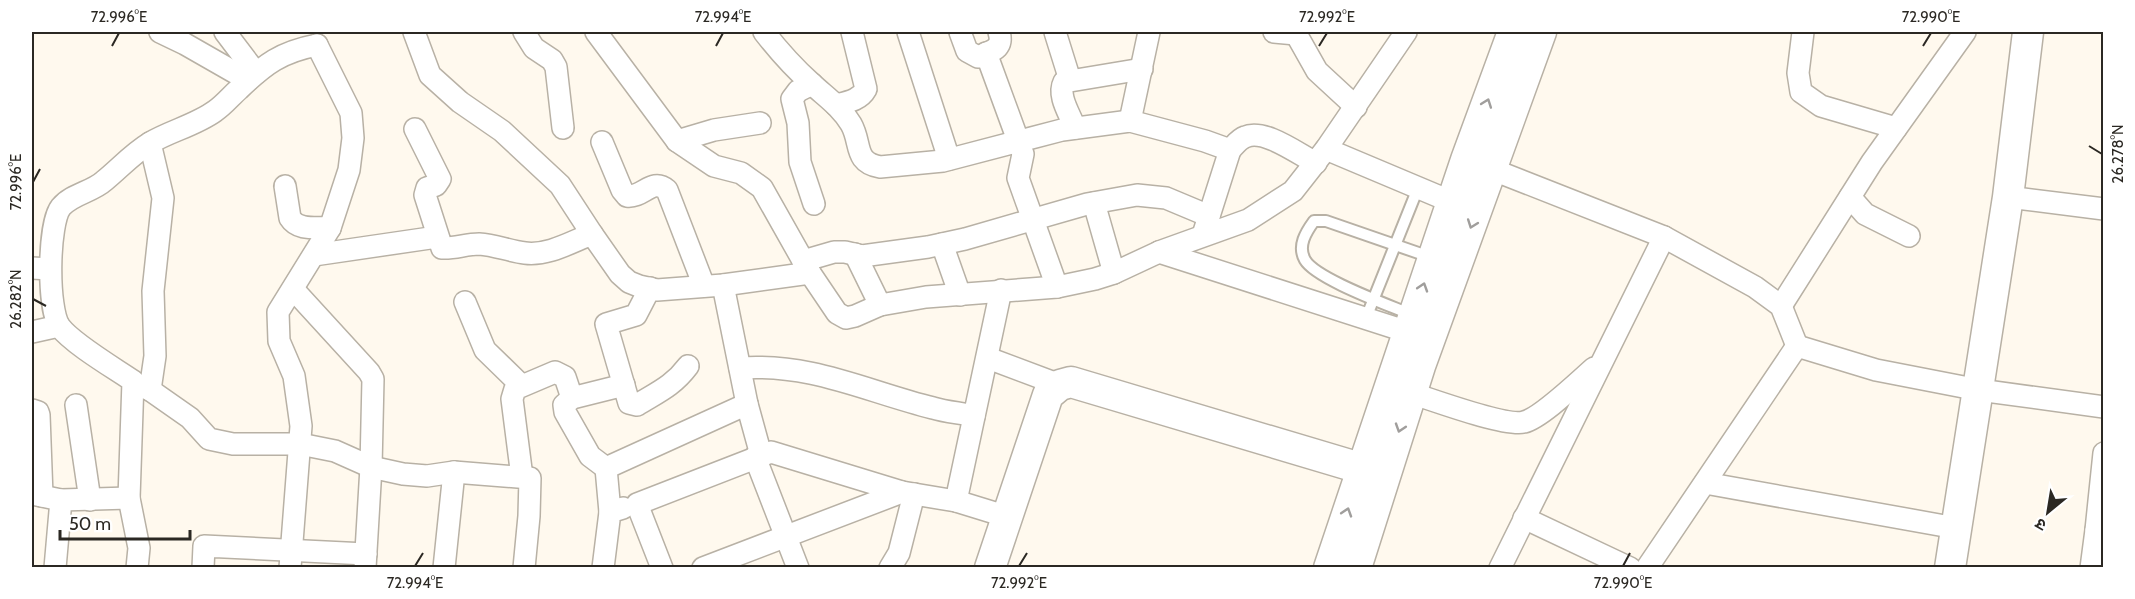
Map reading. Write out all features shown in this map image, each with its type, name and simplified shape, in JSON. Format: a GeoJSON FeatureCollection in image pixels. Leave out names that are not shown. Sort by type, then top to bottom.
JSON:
{"type":"FeatureCollection","features":[{"type":"Feature","properties":{"kind":"main road"},"geometry":{"type":"LineString","coordinates":[[1356,567],[1392,384],[1452,202],[1513,32]]}},
{"type":"Feature","properties":{"kind":"main road"},"geometry":{"type":"LineString","coordinates":[[1329,567],[1411,393],[1541,32]]}},
{"type":"Feature","properties":{"kind":"main road"},"geometry":{"type":"LineString","coordinates":[[1950,567],[2008,197],[2028,32]]}},
{"type":"Feature","properties":{"kind":"main road"},"geometry":{"type":"LineString","coordinates":[[990,567],[1048,395],[1060,385],[1071,382],[1373,472]]}},
{"type":"Feature","properties":{"kind":"street"},"geometry":{"type":"LineString","coordinates":[[225,32],[252,77]]}},
{"type":"Feature","properties":{"kind":"street"},"geometry":{"type":"LineString","coordinates":[[414,32],[430,75],[460,102],[502,131],[554,178],[620,273],[629,282],[651,288],[714,286],[806,267],[834,252],[874,255],[942,244],[1032,218],[1137,195],[1166,198],[1206,226]]}},
{"type":"Feature","properties":{"kind":"street"},"geometry":{"type":"LineString","coordinates":[[524,32],[534,48],[552,60],[556,67],[562,128]]}},
{"type":"Feature","properties":{"kind":"street"},"geometry":{"type":"LineString","coordinates":[[596,32],[677,141],[714,166],[741,173],[762,188],[806,267],[842,317],[855,316],[880,305],[926,297],[1057,287],[1114,273],[1206,226],[1248,220],[1293,191],[1356,107],[1406,32]]}},
{"type":"Feature","properties":{"kind":"street"},"geometry":{"type":"LineString","coordinates":[[764,32],[812,84],[836,105],[851,125],[864,161],[871,165],[888,166],[949,159],[1075,128],[1130,121],[1230,150]]}},
{"type":"Feature","properties":{"kind":"street"},"geometry":{"type":"LineString","coordinates":[[836,105],[857,99],[866,89],[852,32]]}},
{"type":"Feature","properties":{"kind":"street"},"geometry":{"type":"LineString","coordinates":[[908,32],[949,159]]}},
{"type":"Feature","properties":{"kind":"street"},"geometry":{"type":"LineString","coordinates":[[960,32],[967,51],[978,57],[999,46],[1001,42],[999,32]]}},
{"type":"Feature","properties":{"kind":"street"},"geometry":{"type":"LineString","coordinates":[[1055,32],[1070,80]]}},
{"type":"Feature","properties":{"kind":"street"},"geometry":{"type":"LineString","coordinates":[[1130,121],[1149,32]]}},
{"type":"Feature","properties":{"kind":"street"},"geometry":{"type":"LineString","coordinates":[[1274,32],[1296,33],[1317,71],[1356,107]]}},
{"type":"Feature","properties":{"kind":"street"},"geometry":{"type":"LineString","coordinates":[[1803,32],[1798,73],[1801,92],[1821,106],[1896,128]]}},
{"type":"Feature","properties":{"kind":"street"},"geometry":{"type":"LineString","coordinates":[[1781,306],[1896,128],[1965,32]]}},
{"type":"Feature","properties":{"kind":"street"},"geometry":{"type":"LineString","coordinates":[[170,34],[252,77]]}},
{"type":"Feature","properties":{"kind":"street"},"geometry":{"type":"LineString","coordinates":[[290,559],[300,444],[301,426],[294,376],[279,341],[278,312],[330,228],[349,170],[353,138],[351,113],[320,38],[271,61],[215,112],[150,143],[103,182],[62,205],[55,216],[41,268],[59,326],[92,353],[190,418],[209,439],[233,444],[300,444],[335,451],[371,468],[403,474],[427,476],[454,472],[530,478],[524,567]]}},
{"type":"Feature","properties":{"kind":"street"},"geometry":{"type":"LineString","coordinates":[[986,53],[1023,154],[1018,177],[1057,287]]}},
{"type":"Feature","properties":{"kind":"street"},"geometry":{"type":"LineString","coordinates":[[1075,128],[1061,94],[1064,82],[1142,69]]}},
{"type":"Feature","properties":{"kind":"street"},"geometry":{"type":"LineString","coordinates":[[812,84],[798,90],[792,99],[798,123],[800,162],[814,204]]}},
{"type":"Feature","properties":{"kind":"street"},"geometry":{"type":"LineString","coordinates":[[677,141],[714,130],[760,123]]}},
{"type":"Feature","properties":{"kind":"street"},"geometry":{"type":"LineString","coordinates":[[415,129],[440,179],[425,192],[442,248],[469,244],[538,253],[592,234]]}},
{"type":"Feature","properties":{"kind":"street"},"geometry":{"type":"LineString","coordinates":[[1206,226],[1230,150],[1243,137],[1256,134],[1418,188],[1452,202]]}},
{"type":"Feature","properties":{"kind":"street"},"geometry":{"type":"LineString","coordinates":[[602,142],[622,190],[627,196],[637,195],[654,185],[667,190],[714,286],[740,368],[758,456],[798,567]]}},
{"type":"Feature","properties":{"kind":"street"},"geometry":{"type":"LineString","coordinates":[[137,567],[139,548],[129,498],[142,386],[155,356],[153,291],[163,198],[150,143]]}},
{"type":"Feature","properties":{"kind":"street"},"geometry":{"type":"LineString","coordinates":[[1491,169],[1664,237],[1755,287],[1781,306],[1797,346]]}},
{"type":"Feature","properties":{"kind":"street"},"geometry":{"type":"LineString","coordinates":[[285,186],[290,218],[293,223],[299,226],[330,228]]}},
{"type":"Feature","properties":{"kind":"street"},"geometry":{"type":"LineString","coordinates":[[1850,197],[1865,214],[1909,236]]}},
{"type":"Feature","properties":{"kind":"street"},"geometry":{"type":"LineString","coordinates":[[2008,197],[2103,209]]}},
{"type":"Feature","properties":{"kind":"street"},"geometry":{"type":"LineString","coordinates":[[1094,203],[1114,273]]}},
{"type":"Feature","properties":{"kind":"street"},"geometry":{"type":"LineString","coordinates":[[314,255],[437,237]]}},
{"type":"Feature","properties":{"kind":"street"},"geometry":{"type":"LineString","coordinates":[[1500,567],[1664,237]]}},
{"type":"Feature","properties":{"kind":"street"},"geometry":{"type":"LineString","coordinates":[[942,244],[960,296]]}},
{"type":"Feature","properties":{"kind":"street"},"geometry":{"type":"LineString","coordinates":[[1159,252],[1366,318],[1411,324]]}},
{"type":"Feature","properties":{"kind":"street"},"geometry":{"type":"LineString","coordinates":[[855,254],[880,305]]}},
{"type":"Feature","properties":{"kind":"street"},"geometry":{"type":"LineString","coordinates":[[651,288],[636,315],[606,324],[629,403],[637,405],[676,381],[688,366]]}},
{"type":"Feature","properties":{"kind":"street"},"geometry":{"type":"LineString","coordinates":[[203,567],[204,546],[290,559],[366,561],[373,379],[293,289]]}},
{"type":"Feature","properties":{"kind":"street"},"geometry":{"type":"LineString","coordinates":[[956,501],[1001,290]]}},
{"type":"Feature","properties":{"kind":"street"},"geometry":{"type":"LineString","coordinates":[[465,302],[485,350],[521,385]]}},
{"type":"Feature","properties":{"kind":"street"},"geometry":{"type":"LineString","coordinates":[[32,332],[59,326]]}},
{"type":"Feature","properties":{"kind":"street"},"geometry":{"type":"LineString","coordinates":[[1797,346],[1876,370],[1979,390],[2103,407]]}},
{"type":"Feature","properties":{"kind":"street"},"geometry":{"type":"LineString","coordinates":[[1647,567],[1797,346]]}},
{"type":"Feature","properties":{"kind":"street"},"geometry":{"type":"LineString","coordinates":[[988,358],[1060,385]]}},
{"type":"Feature","properties":{"kind":"street"},"geometry":{"type":"LineString","coordinates":[[1411,393],[1506,422],[1524,423],[1539,414],[1601,362]]}},
{"type":"Feature","properties":{"kind":"street"},"geometry":{"type":"LineString","coordinates":[[740,368],[764,366],[815,373],[838,378],[934,409],[974,416]]}},
{"type":"Feature","properties":{"kind":"street"},"geometry":{"type":"LineString","coordinates":[[522,477],[512,399],[515,389],[555,372],[565,377],[572,398]]}},
{"type":"Feature","properties":{"kind":"street"},"geometry":{"type":"LineString","coordinates":[[603,567],[610,512],[606,468],[590,456],[565,412],[564,405],[572,398],[624,386]]}},
{"type":"Feature","properties":{"kind":"street"},"geometry":{"type":"LineString","coordinates":[[606,468],[747,404]]}},
{"type":"Feature","properties":{"kind":"street"},"geometry":{"type":"LineString","coordinates":[[76,405],[90,500]]}},
{"type":"Feature","properties":{"kind":"street"},"geometry":{"type":"LineString","coordinates":[[32,410],[38,412],[39,415],[45,497],[55,567]]}},
{"type":"Feature","properties":{"kind":"street"},"geometry":{"type":"LineString","coordinates":[[610,512],[638,504],[771,452],[908,493],[956,501],[1008,517]]}},
{"type":"Feature","properties":{"kind":"street"},"geometry":{"type":"LineString","coordinates":[[2091,567],[2099,530],[2103,453]]}},
{"type":"Feature","properties":{"kind":"street"},"geometry":{"type":"LineString","coordinates":[[444,567],[454,472]]}},
{"type":"Feature","properties":{"kind":"street"},"geometry":{"type":"LineString","coordinates":[[1705,483],[1956,528]]}},
{"type":"Feature","properties":{"kind":"street"},"geometry":{"type":"LineString","coordinates":[[703,567],[908,493]]}},
{"type":"Feature","properties":{"kind":"street"},"geometry":{"type":"LineString","coordinates":[[890,567],[898,553],[908,493]]}},
{"type":"Feature","properties":{"kind":"street"},"geometry":{"type":"LineString","coordinates":[[45,497],[90,500],[129,498]]}},
{"type":"Feature","properties":{"kind":"street"},"geometry":{"type":"LineString","coordinates":[[638,504],[662,567]]}},
{"type":"Feature","properties":{"kind":"street"},"geometry":{"type":"LineString","coordinates":[[1524,518],[1630,567]]}},
{"type":"Feature","properties":{"kind":"lane"},"geometry":{"type":"LineString","coordinates":[[1366,318],[1418,188]]}},
{"type":"Feature","properties":{"kind":"lane"},"geometry":{"type":"LineString","coordinates":[[1411,324],[1374,298],[1326,277],[1312,267],[1305,259],[1302,249],[1304,237],[1314,221],[1326,222],[1433,258]]}}]}
